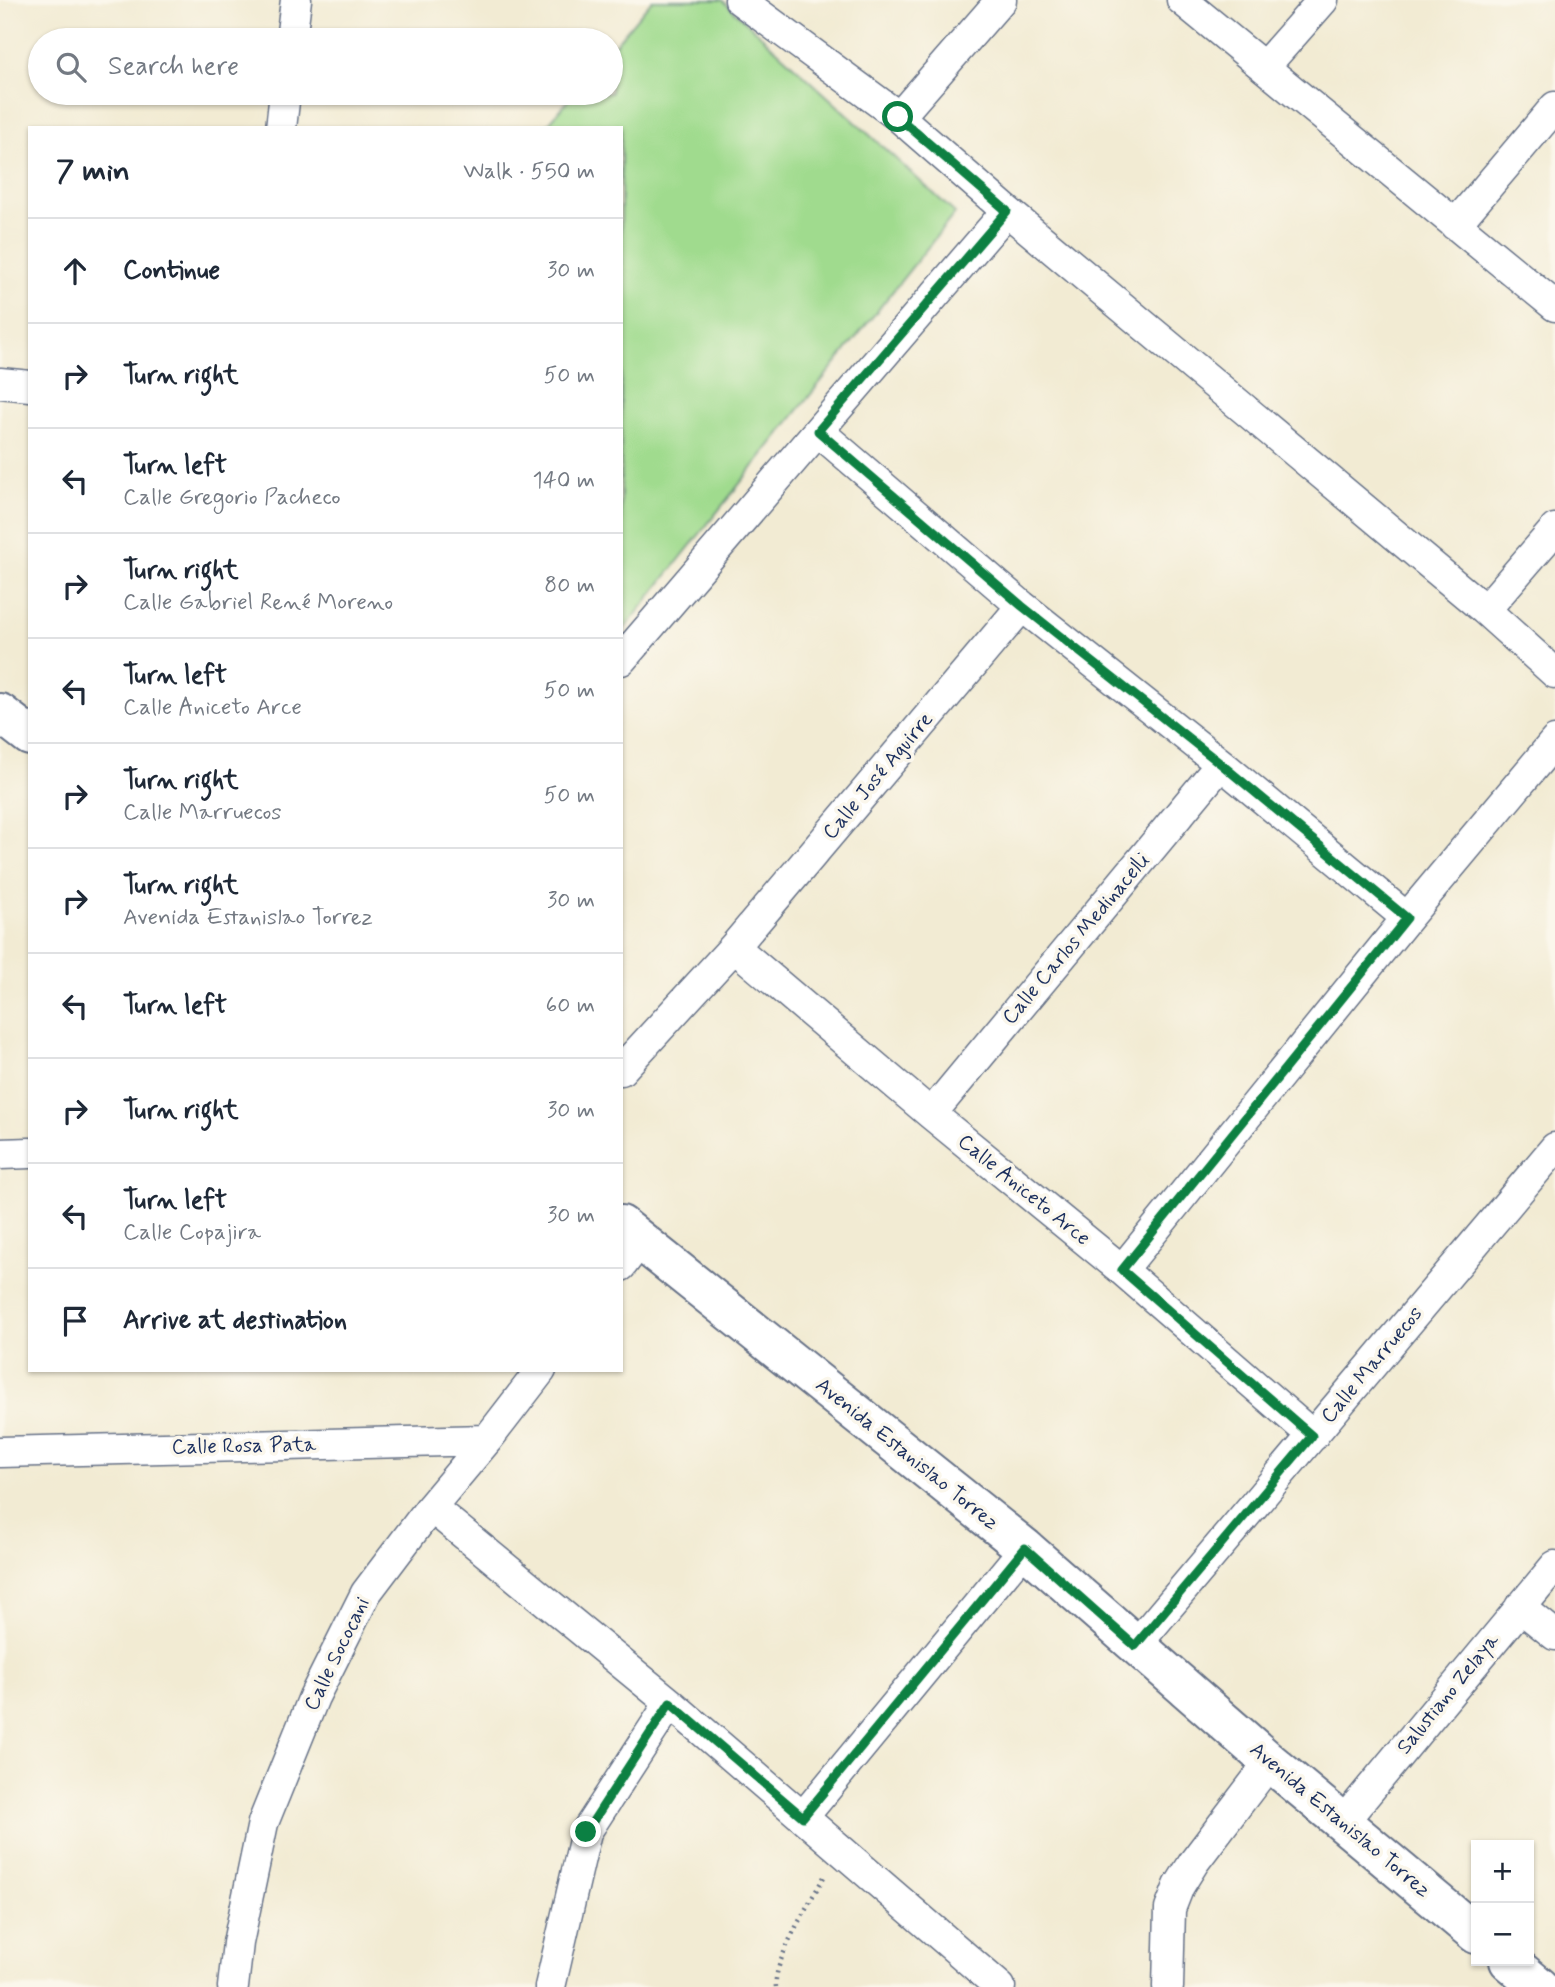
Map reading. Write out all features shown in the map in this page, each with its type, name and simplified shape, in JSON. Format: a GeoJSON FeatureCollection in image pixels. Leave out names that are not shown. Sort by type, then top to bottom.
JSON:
{"type":"FeatureCollection","features":[{"type":"Feature","properties":{"kind":"street"},"geometry":{"type":"LineString","coordinates":[[292,28],[296,0]]}},
{"type":"Feature","properties":{"kind":"street"},"geometry":{"type":"LineString","coordinates":[[740,0],[898,117],[1485,610],[1555,673]]}},
{"type":"Feature","properties":{"kind":"street"},"geometry":{"type":"LineString","coordinates":[[898,117],[1001,0]]}},
{"type":"Feature","properties":{"kind":"street"},"geometry":{"type":"LineString","coordinates":[[1182,0],[1555,306]]}},
{"type":"Feature","properties":{"kind":"street"},"geometry":{"type":"LineString","coordinates":[[1265,67],[1323,0]]}},
{"type":"Feature","properties":{"kind":"street"},"geometry":{"type":"LineString","coordinates":[[281,126],[284,105]]}},
{"type":"Feature","properties":{"kind":"street"},"geometry":{"type":"LineString","coordinates":[[1455,225],[1555,107]]}},
{"type":"Feature","properties":{"kind":"street"},"geometry":{"type":"LineString","coordinates":[[623,658],[1007,211]]}},
{"type":"Feature","properties":{"kind":"street"},"geometry":{"type":"LineString","coordinates":[[0,383],[28,386]]}},
{"type":"Feature","properties":{"kind":"street"},"geometry":{"type":"LineString","coordinates":[[818,431],[1022,606],[1221,764],[1407,918]]}},
{"type":"Feature","properties":{"kind":"street"},"geometry":{"type":"LineString","coordinates":[[1485,610],[1555,529]]}},
{"type":"Feature","properties":{"kind":"street","name":"Calle José Aguirre"},"geometry":{"type":"LineString","coordinates":[[623,1068],[734,947],[1022,606]]}},
{"type":"Feature","properties":{"kind":"street"},"geometry":{"type":"LineString","coordinates":[[0,713],[28,734]]}},
{"type":"Feature","properties":{"kind":"street"},"geometry":{"type":"LineString","coordinates":[[1122,1270],[1407,918],[1555,741]]}},
{"type":"Feature","properties":{"kind":"street","name":"Calle Carlos Medinacelli"},"geometry":{"type":"LineString","coordinates":[[931,1114],[1221,764]]}},
{"type":"Feature","properties":{"kind":"street","name":"Calle Aniceto Arce"},"geometry":{"type":"LineString","coordinates":[[734,947],[931,1114],[1122,1270],[1312,1436]]}},
{"type":"Feature","properties":{"kind":"street","name":"Calle Marruecos"},"geometry":{"type":"LineString","coordinates":[[1135,1646],[1555,1148]]}},
{"type":"Feature","properties":{"kind":"street"},"geometry":{"type":"LineString","coordinates":[[0,1154],[28,1153]]}},
{"type":"Feature","properties":{"kind":"street","name":"Avenida Estanislao Torrez"},"geometry":{"type":"LineString","coordinates":[[628,1244],[1025,1548],[1270,1762],[1471,1930]]}},
{"type":"Feature","properties":{"kind":"street","name":"Calle Sococani"},"geometry":{"type":"LineString","coordinates":[[233,1987],[238,1943],[263,1823],[314,1697],[366,1593],[539,1372]]}},
{"type":"Feature","properties":{"kind":"street","name":"Calle Rosa Pata"},"geometry":{"type":"LineString","coordinates":[[0,1452],[487,1440]]}},
{"type":"Feature","properties":{"kind":"street"},"geometry":{"type":"LineString","coordinates":[[431,1507],[670,1703],[1000,1987]]}},
{"type":"Feature","properties":{"kind":"street"},"geometry":{"type":"LineString","coordinates":[[803,1817],[1025,1548]]}},
{"type":"Feature","properties":{"kind":"street","name":"Salustiano Zelaya"},"geometry":{"type":"LineString","coordinates":[[1342,1823],[1555,1566]]}},
{"type":"Feature","properties":{"kind":"street"},"geometry":{"type":"LineString","coordinates":[[1520,1607],[1555,1635]]}},
{"type":"Feature","properties":{"kind":"street"},"geometry":{"type":"LineString","coordinates":[[550,1987],[586,1832],[670,1703]]}},
{"type":"Feature","properties":{"kind":"street"},"geometry":{"type":"LineString","coordinates":[[1168,1987],[1170,1909],[1179,1886],[1194,1862],[1270,1762]]}},
{"type":"Feature","properties":{"kind":"path"},"geometry":{"type":"LineString","coordinates":[[776,1987],[775,1980],[786,1947],[839,1848]]}},
{"type":"Feature","properties":{"kind":"green space"},"geometry":{"type":"Polygon","coordinates":[[[652,0],[722,0],[955,213],[623,630],[623,126],[547,126],[564,105],[623,105],[623,35],[652,0]]]}},
{"type":"Feature","properties":{"kind":"route"},"geometry":{"type":"LineString","coordinates":[[586,1832],[670,1703],[803,1817],[1025,1548],[1135,1646],[1312,1436],[1122,1270],[1407,918],[1221,764],[1022,606],[818,431],[1007,211],[898,117]]}}]}
